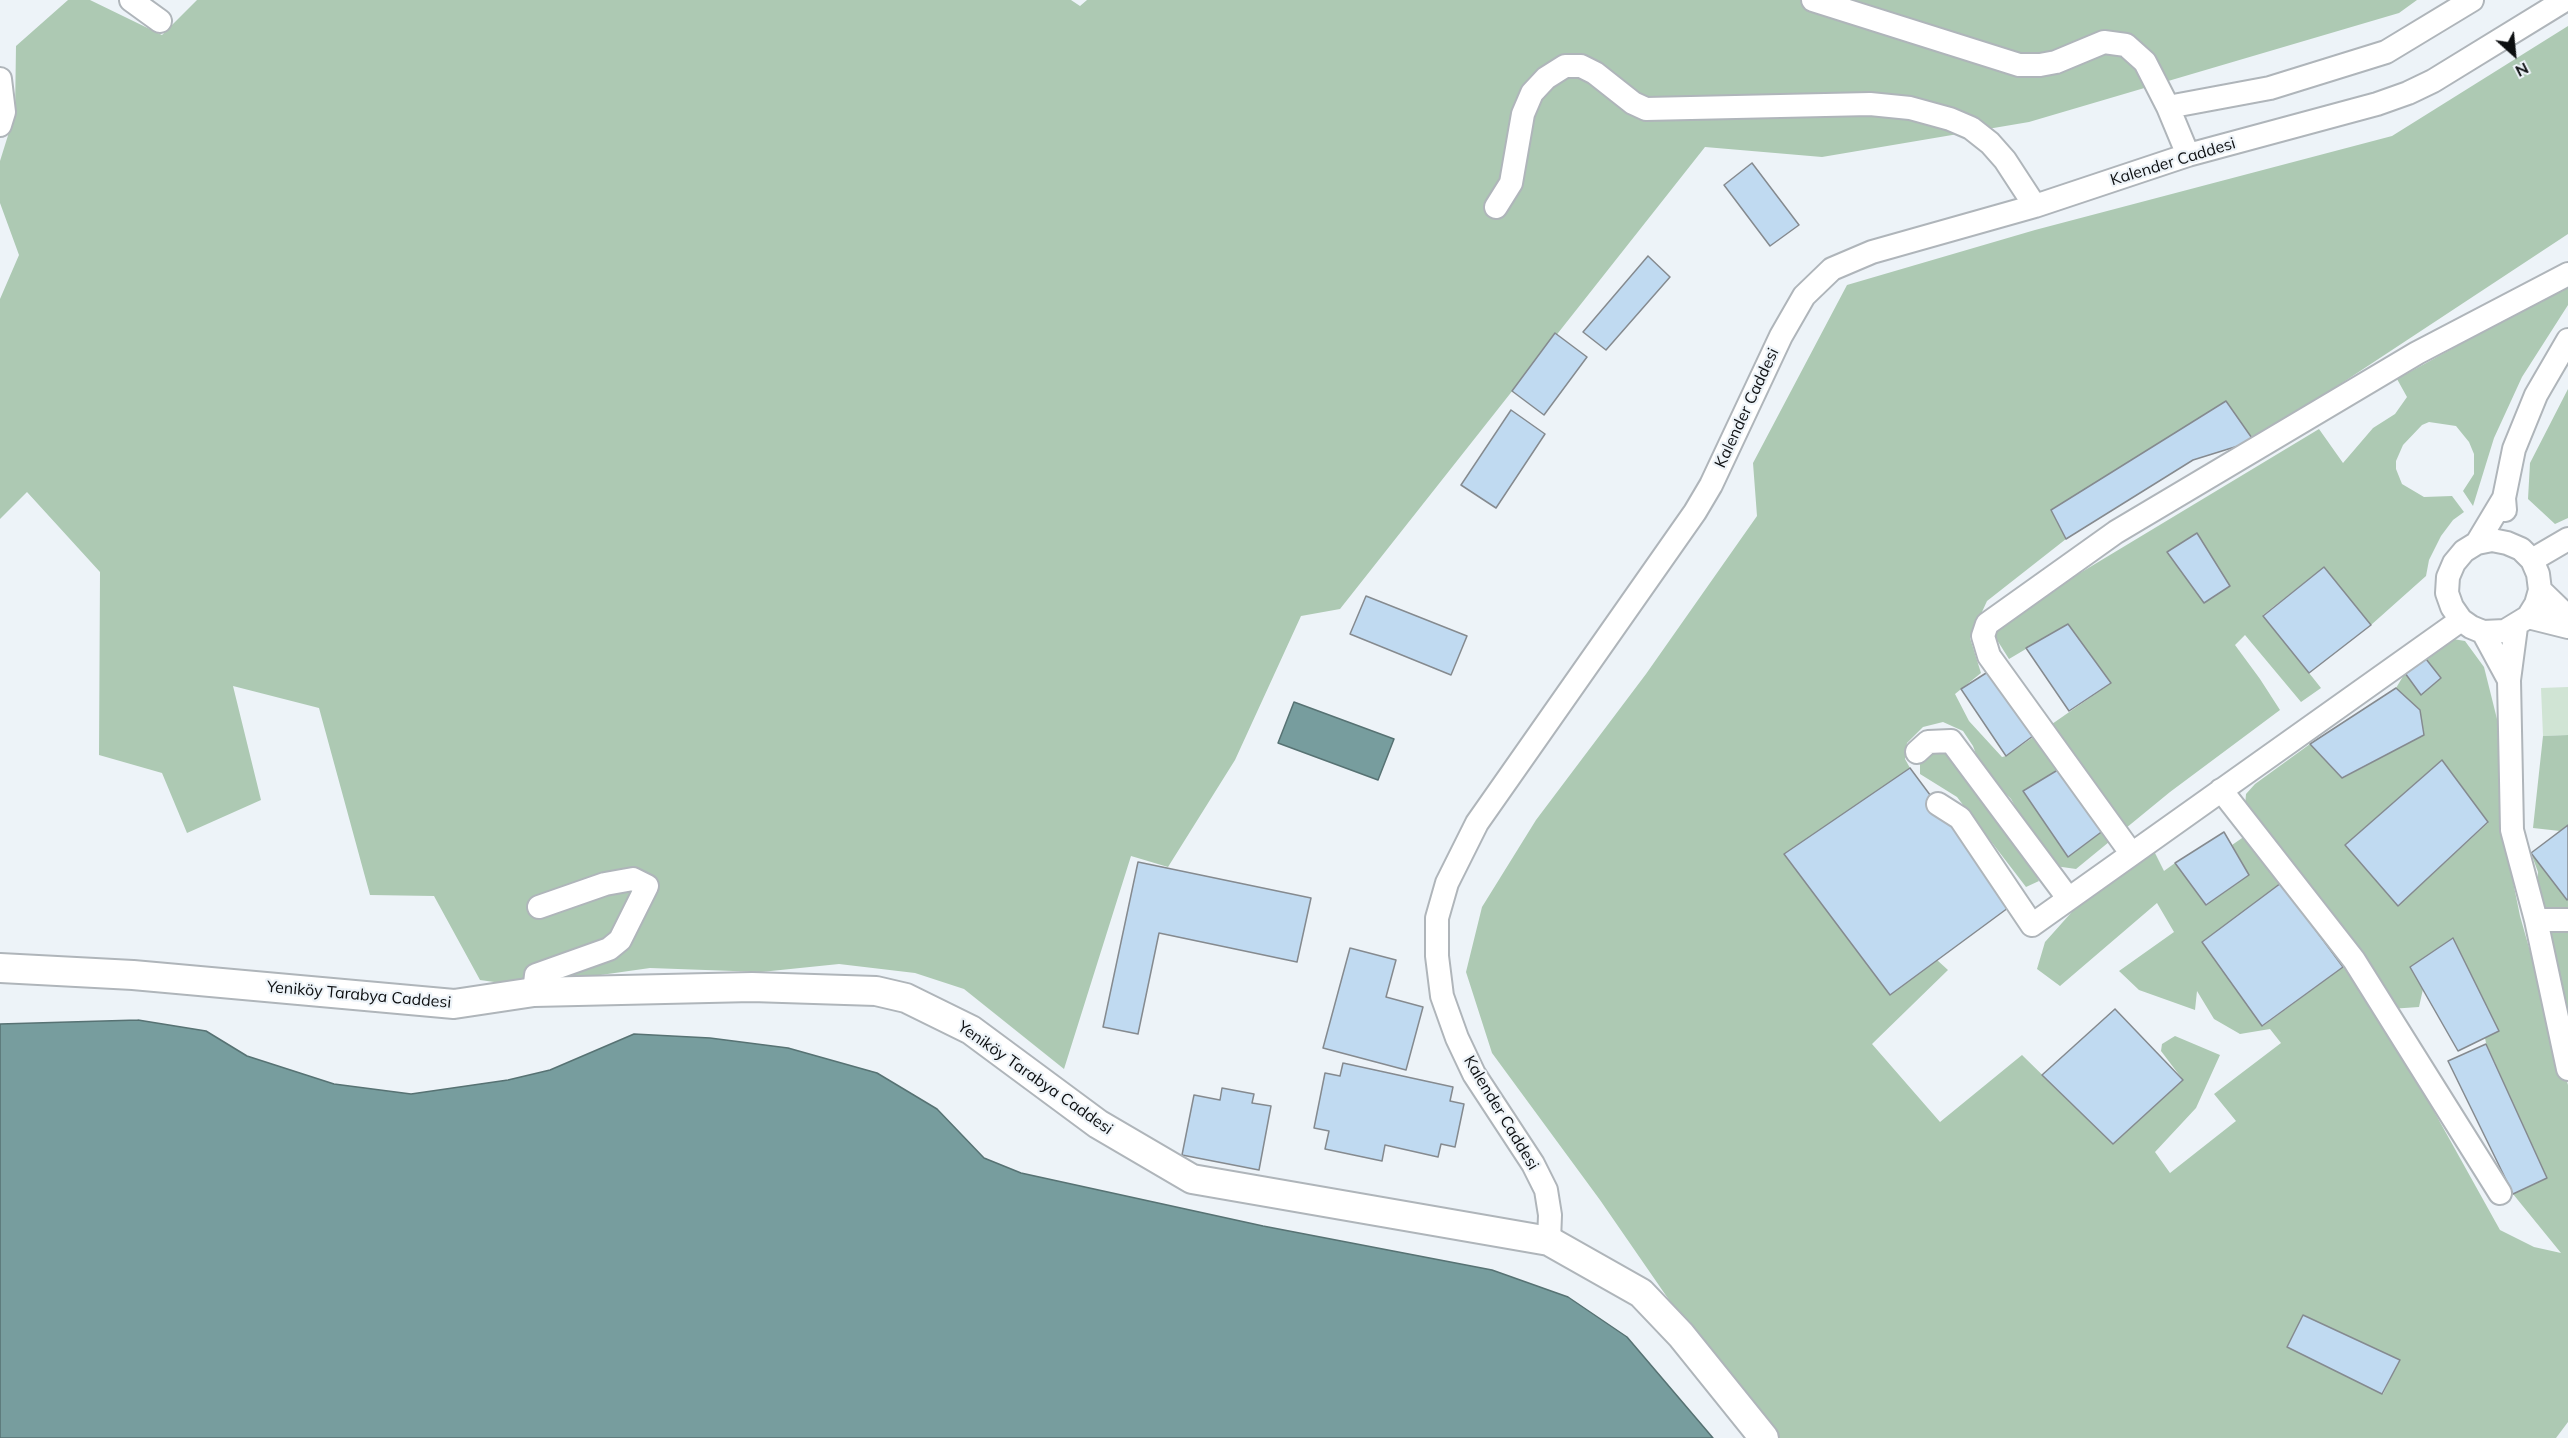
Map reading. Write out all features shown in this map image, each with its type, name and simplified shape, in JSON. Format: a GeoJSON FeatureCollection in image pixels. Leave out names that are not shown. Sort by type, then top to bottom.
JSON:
{"type":"FeatureCollection","features":[{"type":"Feature","properties":{"kind":"main road","name":"Yeniköy Tarabya Caddesi"},"geometry":{"type":"LineString","coordinates":[[0,968],[133,975],[454,1004],[534,992],[752,987],[876,991],[906,998],[970,1030],[1098,1124],[1192,1179],[1549,1241],[1641,1293],[1681,1335],[1764,1438]]}},
{"type":"Feature","properties":{"kind":"street"},"geometry":{"type":"LineString","coordinates":[[131,0],[160,21]]}},
{"type":"Feature","properties":{"kind":"street"},"geometry":{"type":"LineString","coordinates":[[1814,0],[2019,64],[2056,62],[2104,42],[2126,45],[2145,62],[2168,107],[2188,156]]}},
{"type":"Feature","properties":{"kind":"street"},"geometry":{"type":"LineString","coordinates":[[2168,107],[2270,88],[2386,52],[2472,0]]}},
{"type":"Feature","properties":{"kind":"street","name":"Kalender Caddesi"},"geometry":{"type":"LineString","coordinates":[[1549,1241],[1550,1215],[1546,1190],[1533,1164],[1474,1074],[1456,1038],[1442,996],[1437,956],[1437,918],[1447,883],[1461,852],[1484,813],[1695,512],[1711,485],[1781,336],[1804,296],[1832,269],[1872,252],[2035,206],[2188,156],[2377,104],[2408,93],[2433,81],[2565,0]]}},
{"type":"Feature","properties":{"kind":"street"},"geometry":{"type":"LineString","coordinates":[[1496,207],[1511,183],[1523,114],[1532,93],[1546,78],[1565,66],[1581,66],[1595,73],[1633,103],[1646,109],[1870,104],[1910,108],[1950,119],[1971,128],[1990,143],[2005,160],[2035,206]]}},
{"type":"Feature","properties":{"kind":"street"},"geometry":{"type":"LineString","coordinates":[[0,79],[4,112],[0,125]]}},
{"type":"Feature","properties":{"kind":"street"},"geometry":{"type":"LineString","coordinates":[[2131,853],[1989,656],[1983,636],[1988,624],[2126,526],[2416,353],[2568,274]]}},
{"type":"Feature","properties":{"kind":"street"},"geometry":{"type":"LineString","coordinates":[[2507,543],[2504,498],[2514,449],[2536,395],[2568,340]]}},
{"type":"Feature","properties":{"kind":"street"},"geometry":{"type":"LineString","coordinates":[[2477,543],[2504,498]]}},
{"type":"Feature","properties":{"kind":"street"},"geometry":{"type":"LineString","coordinates":[[2532,560],[2568,539]]}},
{"type":"Feature","properties":{"kind":"street"},"geometry":{"type":"LineString","coordinates":[[2568,627],[2522,622],[2494,633],[2483,632],[2471,627],[2461,620],[2452,607],[2447,593],[2448,577],[2454,563],[2464,551],[2477,543],[2492,540],[2521,549],[2532,560],[2538,574],[2540,590],[2536,604],[2522,622],[2509,680],[2512,830],[2536,920],[2568,1069]]}},
{"type":"Feature","properties":{"kind":"street"},"geometry":{"type":"LineString","coordinates":[[2540,590],[2568,617]]}},
{"type":"Feature","properties":{"kind":"street"},"geometry":{"type":"LineString","coordinates":[[1938,804],[1960,818],[2032,925],[2461,620]]}},
{"type":"Feature","properties":{"kind":"street"},"geometry":{"type":"LineString","coordinates":[[2483,632],[2509,680]]}},
{"type":"Feature","properties":{"kind":"street"},"geometry":{"type":"LineString","coordinates":[[1917,752],[1928,742],[1951,741],[2068,898]]}},
{"type":"Feature","properties":{"kind":"street"},"geometry":{"type":"LineString","coordinates":[[2221,790],[2354,960],[2500,1193]]}},
{"type":"Feature","properties":{"kind":"street"},"geometry":{"type":"LineString","coordinates":[[534,992],[536,975],[609,949],[620,940],[647,886],[633,879],[605,885],[539,907]]}},
{"type":"Feature","properties":{"kind":"street"},"geometry":{"type":"LineString","coordinates":[[2536,920],[2568,920]]}},
{"type":"Feature","properties":{"kind":"green space"},"geometry":{"type":"Polygon","coordinates":[[[68,0],[90,0],[162,35],[197,0],[1071,0],[1080,6],[1087,0],[2417,0],[2399,13],[2029,122],[1822,157],[1705,147],[1340,609],[1301,616],[1235,760],[1168,867],[1131,856],[1064,1069],[964,989],[915,973],[839,964],[761,972],[650,968],[523,986],[480,980],[434,896],[370,895],[319,708],[233,686],[261,800],[187,833],[162,773],[99,755],[100,572],[27,492],[0,519],[0,299],[19,255],[0,203],[0,161],[15,113],[16,46],[68,0]]]}},
{"type":"Feature","properties":{"kind":"green space"},"geometry":{"type":"Polygon","coordinates":[[[2568,26],[2568,234],[2254,441],[2226,401],[2051,510],[2066,539],[1987,601],[1970,638],[1981,673],[1955,694],[1969,721],[2002,757],[2006,756],[2111,683],[2068,624],[2009,659],[1992,632],[2012,614],[2319,429],[2343,463],[2373,428],[2395,414],[2407,397],[2397,379],[2568,285],[2568,305],[2522,377],[2494,438],[2473,506],[2463,491],[2474,474],[2474,454],[2469,442],[2456,426],[2429,422],[2422,425],[2403,445],[2396,461],[2396,469],[2402,484],[2424,497],[2452,496],[2464,512],[2453,520],[2441,536],[2429,560],[2426,576],[2371,625],[2324,567],[2263,615],[2321,688],[2301,702],[2245,635],[2235,645],[2280,710],[2170,792],[2076,869],[2048,865],[2011,799],[1981,768],[1973,746],[1963,731],[1943,722],[1923,727],[1907,743],[1905,759],[1910,768],[1890,995],[1937,960],[1948,970],[1872,1044],[1940,1122],[2022,1055],[2113,1144],[2183,1080],[2161,1051],[2162,1044],[2175,1036],[2220,1055],[2196,1108],[2155,1152],[2170,1173],[2236,1121],[2214,1094],[2281,1043],[2270,1029],[2240,1034],[2214,1019],[2197,991],[2195,1010],[2139,990],[2119,971],[2174,932],[2157,903],[2060,986],[2037,969],[2045,942],[2104,876],[2149,841],[2164,871],[2175,863],[2206,905],[2249,875],[2232,845],[2258,827],[2245,806],[2246,794],[2255,784],[2310,744],[2343,778],[2424,735],[2420,710],[2396,688],[2405,673],[2422,694],[2441,678],[2426,659],[2453,639],[2465,641],[2484,667],[2498,723],[2502,815],[2508,857],[2520,916],[2568,1085],[2568,1422],[2556,1438],[1773,1438],[1734,1394],[1600,1200],[1492,1053],[1466,972],[1482,907],[1536,820],[1646,674],[1757,516],[1753,463],[1847,285],[2035,230],[2392,136],[2568,26]],[[2197,533],[2168,552],[2204,603],[2230,586],[2197,533]],[[2442,760],[2345,845],[2398,906],[2488,823],[2442,760]],[[2281,884],[2262,1026],[2343,967],[2281,884]],[[2453,938],[2411,967],[2423,989],[2419,1007],[2375,1010],[2391,1034],[2500,1230],[2534,1247],[2561,1253],[2513,1194],[2547,1178],[2486,1043],[2485,1038],[2499,1031],[2453,938]],[[2303,1316],[2287,1347],[2383,1394],[2399,1361],[2303,1316]]]}},
{"type":"Feature","properties":{"kind":"green space"},"geometry":{"type":"Polygon","coordinates":[[[2568,389],[2568,518],[2555,524],[2528,499],[2530,463],[2568,389]]]}},
{"type":"Feature","properties":{"kind":"green space"},"geometry":{"type":"Polygon","coordinates":[[[2568,687],[2568,735],[2543,736],[2541,688],[2568,687]]]}},
{"type":"Feature","properties":{"kind":"green space"},"geometry":{"type":"Polygon","coordinates":[[[1939,735],[1990,792],[2039,881],[2026,887],[1957,797],[1920,774],[1920,747],[1939,735]]]}},
{"type":"Feature","properties":{"kind":"green space"},"geometry":{"type":"Polygon","coordinates":[[[2568,735],[2568,825],[2560,831],[2533,828],[2543,736],[2568,735]]]}},
{"type":"Feature","properties":{"kind":"green space"},"geometry":{"type":"Polygon","coordinates":[[[2531,853],[2568,899],[2568,1020],[2537,886],[2538,872],[2531,853]]]}},
{"type":"Feature","properties":{"kind":"water"},"geometry":{"type":"Polygon","coordinates":[[[1294,702],[1394,739],[1378,780],[1278,743],[1294,702]]]}},
{"type":"Feature","properties":{"kind":"water"},"geometry":{"type":"Polygon","coordinates":[[[138,1020],[206,1031],[247,1056],[334,1084],[411,1094],[508,1080],[550,1070],[634,1034],[710,1038],[788,1048],[877,1073],[937,1109],[984,1158],[1021,1173],[1263,1226],[1492,1270],[1568,1297],[1627,1337],[1713,1438],[0,1438],[0,1024],[138,1020]]]}},
{"type":"Feature","properties":{"kind":"building"},"geometry":{"type":"Polygon","coordinates":[[[1752,163],[1799,225],[1770,246],[1724,185],[1752,163]]]}},
{"type":"Feature","properties":{"kind":"building"},"geometry":{"type":"Polygon","coordinates":[[[1648,256],[1670,277],[1606,350],[1583,332],[1648,256]]]}},
{"type":"Feature","properties":{"kind":"building"},"geometry":{"type":"Polygon","coordinates":[[[1555,333],[1587,357],[1544,415],[1512,391],[1555,333]]]}},
{"type":"Feature","properties":{"kind":"building"},"geometry":{"type":"Polygon","coordinates":[[[2226,401],[2254,441],[2193,460],[2066,539],[2051,510],[2226,401]]]}},
{"type":"Feature","properties":{"kind":"building"},"geometry":{"type":"Polygon","coordinates":[[[1511,410],[1545,434],[1496,508],[1461,485],[1511,410]]]}},
{"type":"Feature","properties":{"kind":"building"},"geometry":{"type":"Polygon","coordinates":[[[2197,533],[2230,586],[2204,603],[2167,552],[2197,533]]]}},
{"type":"Feature","properties":{"kind":"building"},"geometry":{"type":"Polygon","coordinates":[[[2324,567],[2371,625],[2309,673],[2263,616],[2324,567]]]}},
{"type":"Feature","properties":{"kind":"building"},"geometry":{"type":"Polygon","coordinates":[[[1366,596],[1467,636],[1451,675],[1350,634],[1366,596]]]}},
{"type":"Feature","properties":{"kind":"building"},"geometry":{"type":"Polygon","coordinates":[[[2068,624],[2111,683],[2069,711],[2026,648],[2068,624]]]}},
{"type":"Feature","properties":{"kind":"building"},"geometry":{"type":"Polygon","coordinates":[[[2426,659],[2441,678],[2421,695],[2405,673],[2426,659]]]}},
{"type":"Feature","properties":{"kind":"building"},"geometry":{"type":"Polygon","coordinates":[[[1994,668],[2037,733],[2006,756],[1961,689],[1994,668]]]}},
{"type":"Feature","properties":{"kind":"building"},"geometry":{"type":"Polygon","coordinates":[[[2396,688],[2420,710],[2424,735],[2342,778],[2310,744],[2396,688]]]}},
{"type":"Feature","properties":{"kind":"building"},"geometry":{"type":"Polygon","coordinates":[[[2442,760],[2488,822],[2398,906],[2345,845],[2442,760]]]}},
{"type":"Feature","properties":{"kind":"building"},"geometry":{"type":"Polygon","coordinates":[[[1910,768],[2012,905],[1890,995],[1784,854],[1910,768]]]}},
{"type":"Feature","properties":{"kind":"building"},"geometry":{"type":"Polygon","coordinates":[[[2061,768],[2108,827],[2068,857],[2023,791],[2061,768]]]}},
{"type":"Feature","properties":{"kind":"building"},"geometry":{"type":"Polygon","coordinates":[[[2568,825],[2568,899],[2567,900],[2531,853],[2568,825]]]}},
{"type":"Feature","properties":{"kind":"building"},"geometry":{"type":"Polygon","coordinates":[[[2224,832],[2249,875],[2206,905],[2175,863],[2224,832]]]}},
{"type":"Feature","properties":{"kind":"building"},"geometry":{"type":"Polygon","coordinates":[[[1138,862],[1311,898],[1297,962],[1159,933],[1138,1034],[1103,1027],[1138,862]]]}},
{"type":"Feature","properties":{"kind":"building"},"geometry":{"type":"Polygon","coordinates":[[[2281,883],[2343,967],[2262,1026],[2202,942],[2281,883]]]}},
{"type":"Feature","properties":{"kind":"building"},"geometry":{"type":"Polygon","coordinates":[[[2453,938],[2499,1031],[2458,1051],[2410,967],[2453,938]]]}},
{"type":"Feature","properties":{"kind":"building"},"geometry":{"type":"Polygon","coordinates":[[[1350,948],[1396,960],[1386,997],[1423,1007],[1406,1070],[1323,1048],[1350,948]]]}},
{"type":"Feature","properties":{"kind":"building"},"geometry":{"type":"Polygon","coordinates":[[[2115,1009],[2183,1080],[2113,1144],[2042,1075],[2115,1009]]]}},
{"type":"Feature","properties":{"kind":"building"},"geometry":{"type":"Polygon","coordinates":[[[2486,1044],[2547,1178],[2513,1194],[2448,1061],[2486,1044]]]}},
{"type":"Feature","properties":{"kind":"building"},"geometry":{"type":"Polygon","coordinates":[[[1343,1063],[1453,1087],[1450,1101],[1464,1104],[1455,1147],[1441,1144],[1438,1157],[1385,1145],[1382,1161],[1325,1149],[1329,1131],[1314,1128],[1325,1073],[1340,1076],[1343,1063]]]}},
{"type":"Feature","properties":{"kind":"building"},"geometry":{"type":"Polygon","coordinates":[[[1222,1088],[1254,1094],[1252,1103],[1271,1106],[1259,1170],[1182,1155],[1194,1095],[1220,1100],[1222,1088]]]}},
{"type":"Feature","properties":{"kind":"building"},"geometry":{"type":"Polygon","coordinates":[[[2303,1315],[2400,1360],[2382,1394],[2287,1347],[2303,1315]]]}}]}
